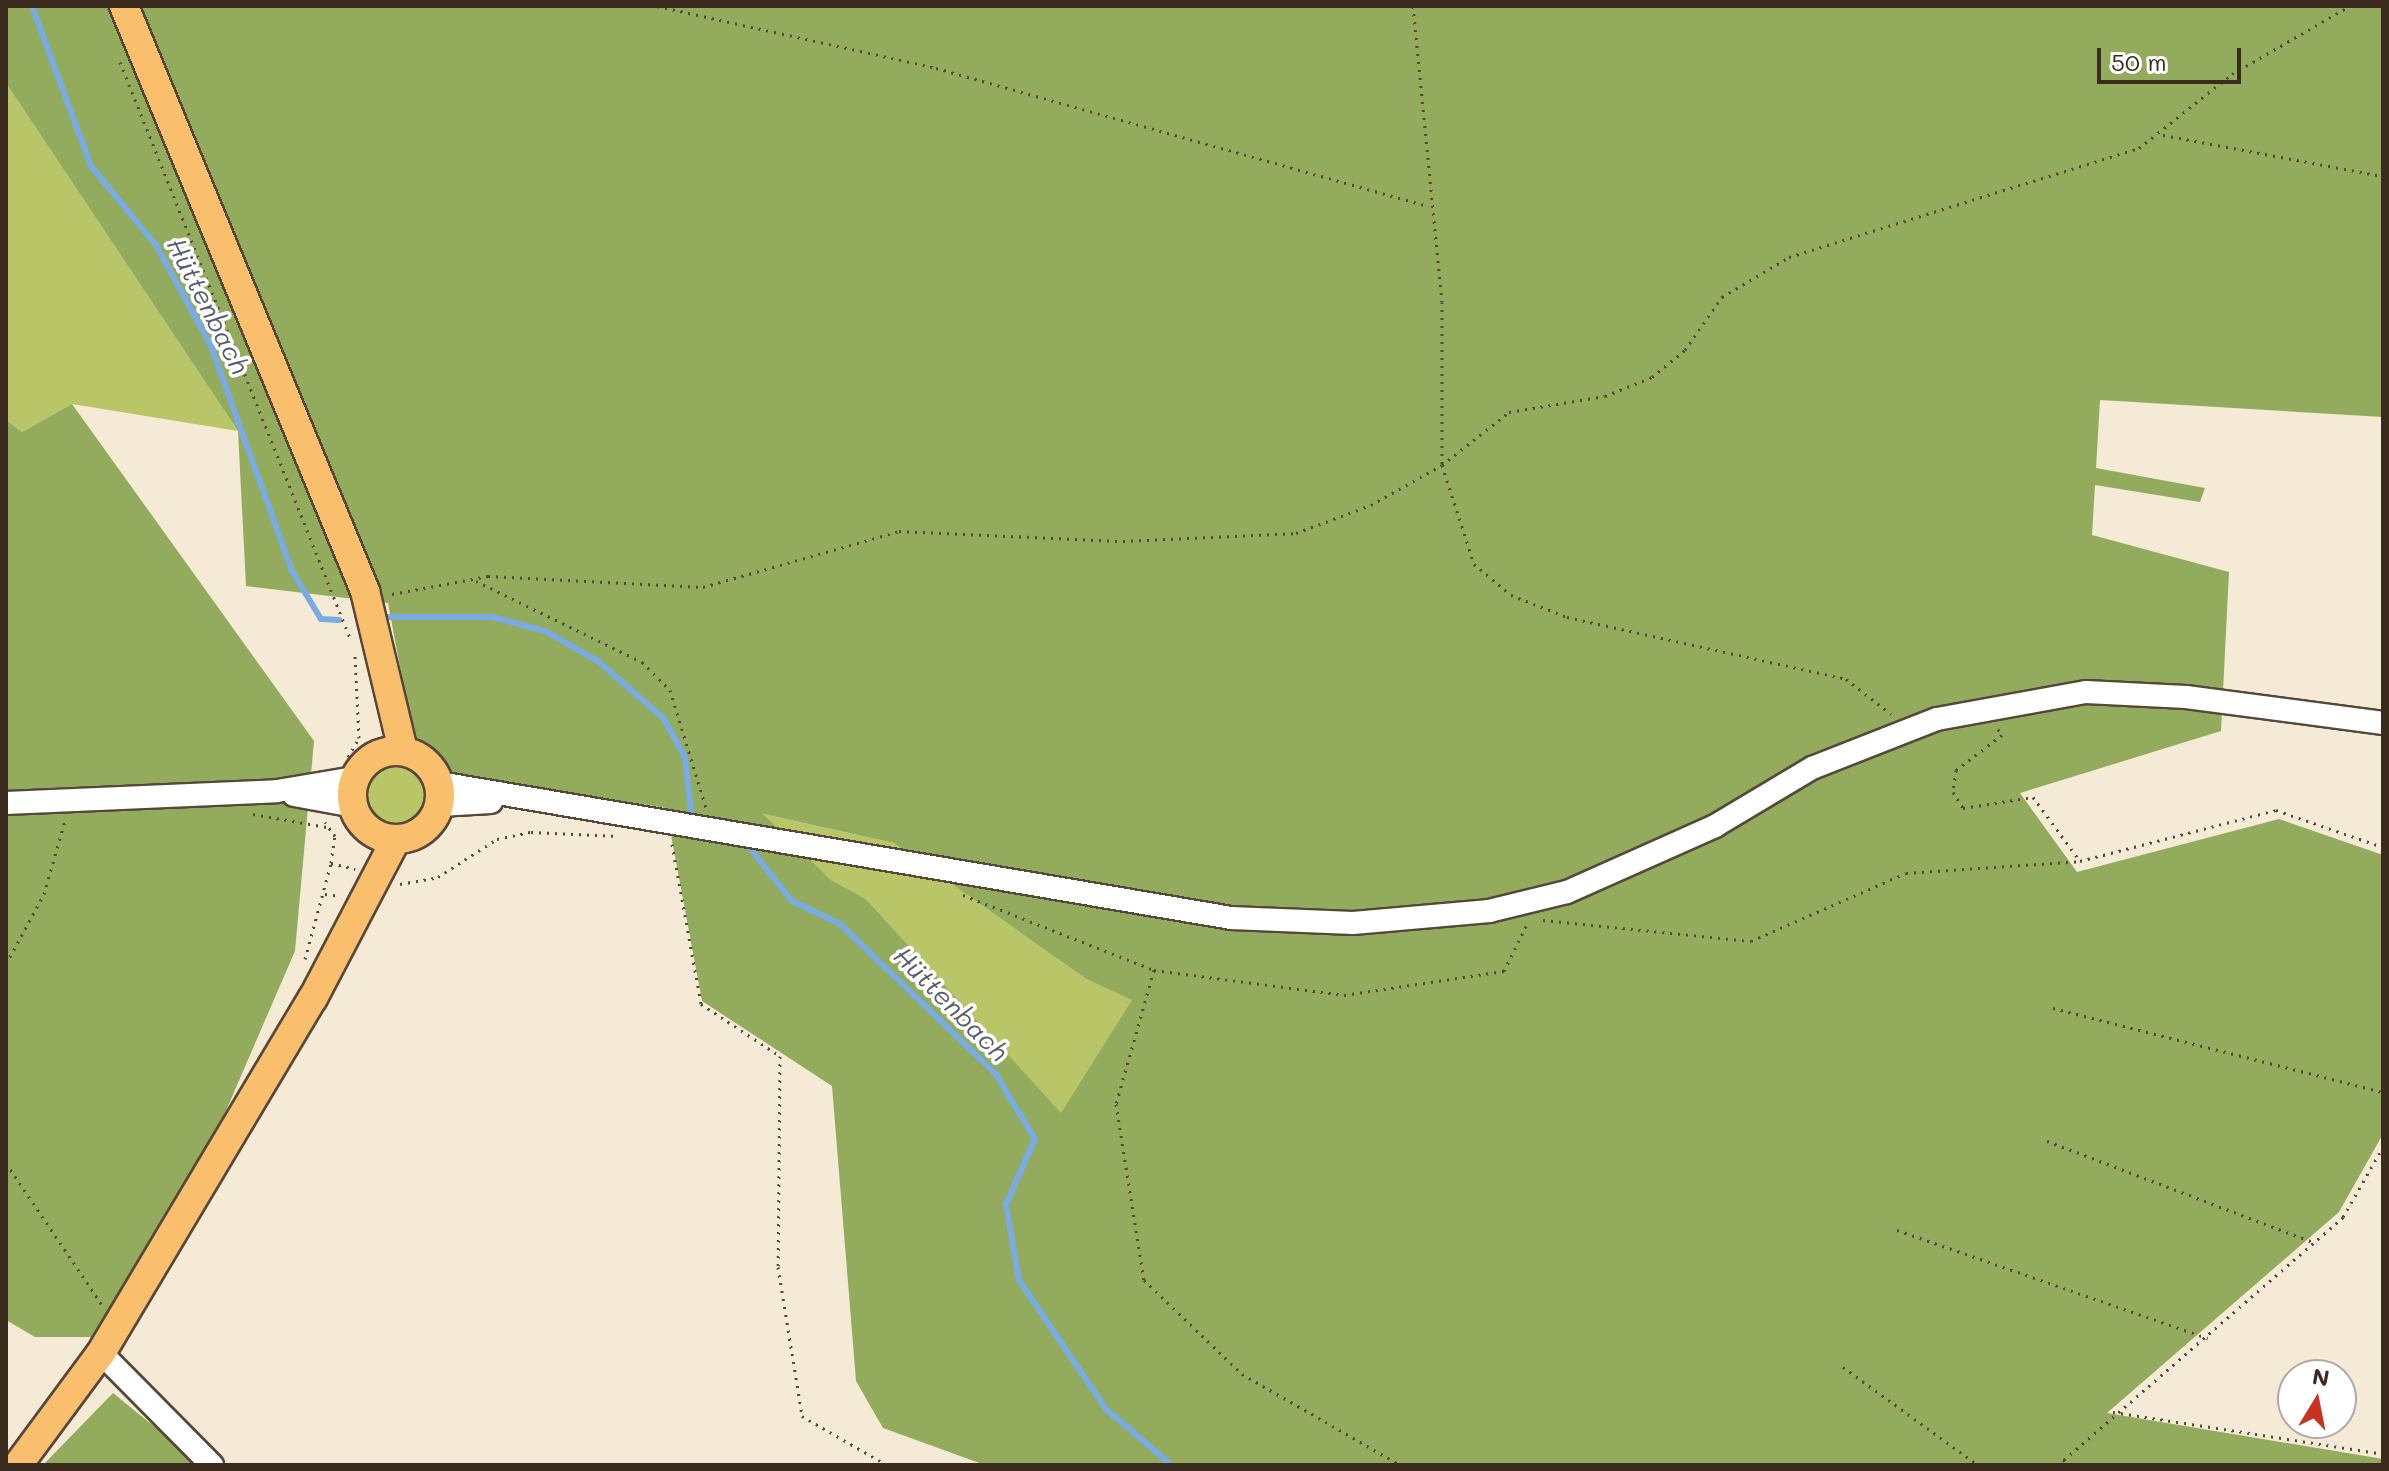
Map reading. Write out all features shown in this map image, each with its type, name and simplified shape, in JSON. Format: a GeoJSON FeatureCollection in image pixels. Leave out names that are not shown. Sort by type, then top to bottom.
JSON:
{"type":"FeatureCollection","features":[{"type":"Feature","properties":{"kind":"main road"},"geometry":{"type":"LineString","coordinates":[[124,6],[365,591],[383,679],[392,752]]}},
{"type":"Feature","properties":{"kind":"main road"},"geometry":{"type":"LineString","coordinates":[[386,837],[342,792],[392,752]]}},
{"type":"Feature","properties":{"kind":"main road"},"geometry":{"type":"LineString","coordinates":[[386,837],[422,831],[440,794],[430,767],[392,752]]}},
{"type":"Feature","properties":{"kind":"main road"},"geometry":{"type":"LineString","coordinates":[[18,1465],[101,1353],[360,909],[386,837]]}},
{"type":"Feature","properties":{"kind":"street"},"geometry":{"type":"LineString","coordinates":[[440,794],[524,799],[665,833],[710,826],[1231,918],[1353,923],[1489,911],[1567,892],[1899,731],[2086,692],[2186,697],[2383,723]]}},
{"type":"Feature","properties":{"kind":"street"},"geometry":{"type":"LineString","coordinates":[[6,803],[277,791],[342,792]]}},
{"type":"Feature","properties":{"kind":"street"},"geometry":{"type":"LineString","coordinates":[[101,1353],[212,1465]]}},
{"type":"Feature","properties":{"kind":"path"},"geometry":{"type":"LineString","coordinates":[[657,6],[936,68],[1428,206]]}},
{"type":"Feature","properties":{"kind":"path"},"geometry":{"type":"LineString","coordinates":[[1413,6],[1428,206],[1442,302],[1442,465],[1474,564],[1511,595],[1567,617],[1846,679],[1889,710],[1899,731]]}},
{"type":"Feature","properties":{"kind":"path"},"geometry":{"type":"LineString","coordinates":[[365,591],[411,596],[476,581],[703,587],[899,531],[1123,541],[1296,533],[1371,505],[1442,465],[1509,412],[1605,396],[1652,377],[1685,350],[1722,297],[1789,257],[2075,171],[2162,135],[2232,74],[2350,6]]}},
{"type":"Feature","properties":{"kind":"path"},"geometry":{"type":"LineString","coordinates":[[114,48],[334,583],[355,654],[359,738],[342,792],[324,819],[335,836],[331,863],[408,886],[438,877],[497,839],[531,832],[627,837]]}},
{"type":"Feature","properties":{"kind":"path"},"geometry":{"type":"LineString","coordinates":[[2162,135],[2383,176]]}},
{"type":"Feature","properties":{"kind":"path"},"geometry":{"type":"LineString","coordinates":[[476,581],[642,662],[670,690],[710,826]]}},
{"type":"Feature","properties":{"kind":"path"},"geometry":{"type":"LineString","coordinates":[[1993,719],[2002,735],[1956,770],[1953,792],[1963,808],[2033,797],[2080,861]]}},
{"type":"Feature","properties":{"kind":"path"},"geometry":{"type":"LineString","coordinates":[[1529,918],[1751,941],[1906,873],[2080,861],[2276,810],[2383,847]]}},
{"type":"Feature","properties":{"kind":"path"},"geometry":{"type":"LineString","coordinates":[[6,964],[44,894],[65,815]]}},
{"type":"Feature","properties":{"kind":"path"},"geometry":{"type":"LineString","coordinates":[[665,833],[687,842]]}},
{"type":"Feature","properties":{"kind":"path"},"geometry":{"type":"LineString","coordinates":[[665,833],[701,1004],[780,1056],[778,1267],[802,1416],[887,1465]]}},
{"type":"Feature","properties":{"kind":"path"},"geometry":{"type":"LineString","coordinates":[[986,893],[954,889],[1154,970],[1344,995],[1504,971],[1532,912],[1519,915]]}},
{"type":"Feature","properties":{"kind":"path"},"geometry":{"type":"LineString","coordinates":[[1154,970],[1116,1104],[1144,1280],[1242,1374],[1400,1465]]}},
{"type":"Feature","properties":{"kind":"path"},"geometry":{"type":"LineString","coordinates":[[2053,1008],[2383,1092]]}},
{"type":"Feature","properties":{"kind":"path"},"geometry":{"type":"LineString","coordinates":[[2047,1141],[2316,1243]]}},
{"type":"Feature","properties":{"kind":"path"},"geometry":{"type":"LineString","coordinates":[[2058,1465],[2113,1412],[2208,1338],[2343,1217],[2383,1147]]}},
{"type":"Feature","properties":{"kind":"path"},"geometry":{"type":"LineString","coordinates":[[6,1163],[104,1308]]}},
{"type":"Feature","properties":{"kind":"path"},"geometry":{"type":"LineString","coordinates":[[1897,1230],[2208,1338]]}},
{"type":"Feature","properties":{"kind":"path"},"geometry":{"type":"LineString","coordinates":[[1843,1367],[1978,1465]]}},
{"type":"Feature","properties":{"kind":"path"},"geometry":{"type":"LineString","coordinates":[[2113,1412],[2383,1454]]}},
{"type":"Feature","properties":{"kind":"path"},"geometry":{"type":"LineString","coordinates":[[2063,1460],[2073,1465]]}},
{"type":"Feature","properties":{"kind":"green space"},"geometry":{"type":"Polygon","coordinates":[[[6,6],[2383,6],[2383,417],[2100,400],[2096,468],[2205,488],[2200,502],[2095,485],[2092,535],[2229,572],[2221,731],[2020,793],[2077,872],[2279,819],[2383,855],[2383,1134],[2339,1212],[2107,1413],[2383,1459],[2383,1465],[985,1465],[883,1428],[856,1381],[832,1086],[702,1001],[666,808],[441,772],[416,752],[388,603],[246,586],[238,431],[6,83],[6,6]],[[763,814],[831,880],[866,899],[1061,1113],[1132,1000],[1086,979],[894,843],[763,814]]]}},
{"type":"Feature","properties":{"kind":"green space"},"geometry":{"type":"Polygon","coordinates":[[[6,83],[238,431],[72,404],[22,432],[6,420],[6,83]]]}},
{"type":"Feature","properties":{"kind":"green space"},"geometry":{"type":"Polygon","coordinates":[[[72,404],[314,741],[295,951],[212,1143],[96,1337],[35,1337],[6,1320],[6,420],[22,432],[72,404]]]}},
{"type":"Feature","properties":{"kind":"green space"},"geometry":{"type":"Polygon","coordinates":[[[396,765],[418,774],[427,796],[418,818],[396,827],[374,818],[365,796],[374,774],[396,765]]]}},
{"type":"Feature","properties":{"kind":"green space"},"geometry":{"type":"Polygon","coordinates":[[[762,814],[894,843],[1086,979],[1133,1000],[1061,1114],[866,899],[831,880],[762,814]]]}},
{"type":"Feature","properties":{"kind":"green space"},"geometry":{"type":"Polygon","coordinates":[[[113,1393],[140,1415],[203,1465],[43,1465],[113,1393]]]}},
{"type":"Feature","properties":{"kind":"waterway","name":"Hüttenbach"},"geometry":{"type":"LineString","coordinates":[[32,6],[91,166],[156,245],[211,346],[292,571],[321,619],[339,620]]}},
{"type":"Feature","properties":{"kind":"waterway","name":"Hüttenbach"},"geometry":{"type":"LineString","coordinates":[[388,617],[492,617],[545,631],[598,661],[664,719],[685,757],[692,820]]}},
{"type":"Feature","properties":{"kind":"waterway","name":"Hüttenbach"},"geometry":{"type":"LineString","coordinates":[[749,847],[792,901],[840,924],[995,1073],[1035,1139],[1006,1204],[1019,1280],[1106,1409],[1171,1465]]}}]}
